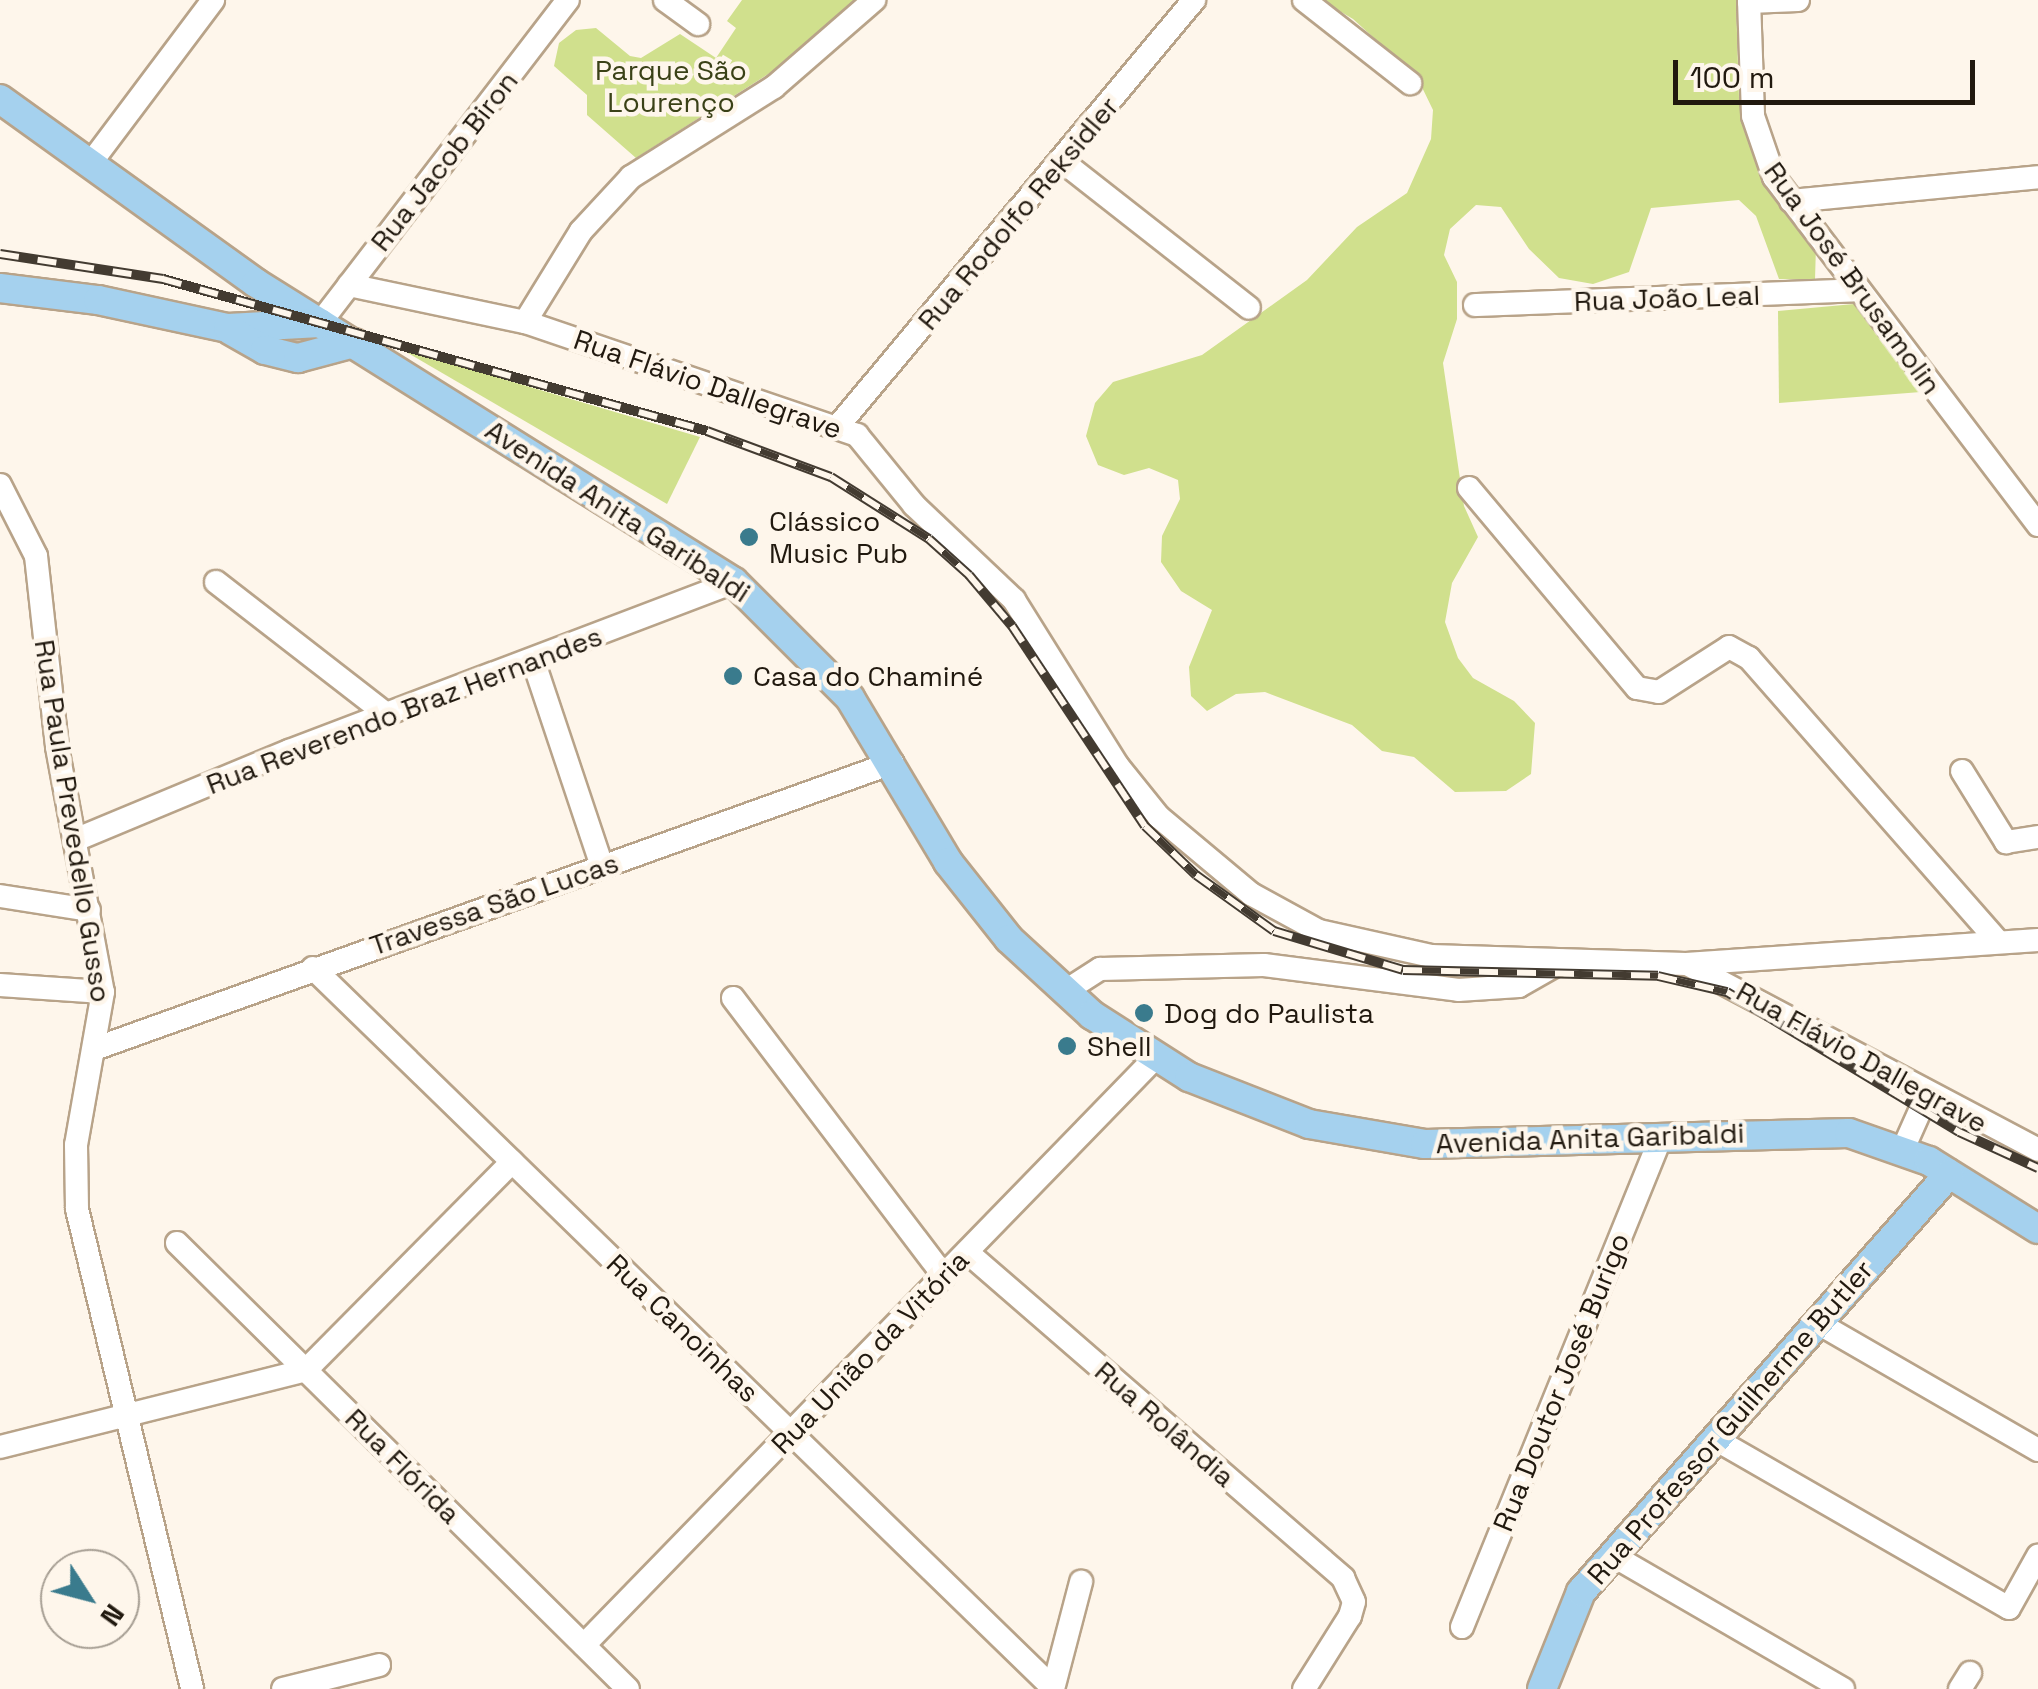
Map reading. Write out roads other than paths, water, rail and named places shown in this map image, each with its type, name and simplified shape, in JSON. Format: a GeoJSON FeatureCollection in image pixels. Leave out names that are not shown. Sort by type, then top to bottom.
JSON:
{"type":"FeatureCollection","features":[{"type":"Feature","properties":{"kind":"main road","name":"Avenida Anita Garibaldi"},"geometry":{"type":"LineString","coordinates":[[0,98],[256,283],[734,582],[823,666],[892,763],[964,886],[1064,992],[1155,1058],[1264,1109],[1381,1140],[1492,1146],[1815,1130],[1904,1149],[2038,1229]]}},
{"type":"Feature","properties":{"kind":"main road"},"geometry":{"type":"LineString","coordinates":[[238,328],[259,312],[256,283]]}},
{"type":"Feature","properties":{"kind":"main road"},"geometry":{"type":"LineString","coordinates":[[0,288],[98,300],[238,328],[320,323]]}},
{"type":"Feature","properties":{"kind":"main road"},"geometry":{"type":"LineString","coordinates":[[238,328],[265,350],[298,358],[354,342]]}},
{"type":"Feature","properties":{"kind":"main road","name":"Rua Professor Guilherme Butler"},"geometry":{"type":"LineString","coordinates":[[1542,1689],[1571,1610],[1612,1555],[1949,1174]]}},
{"type":"Feature","properties":{"kind":"street"},"geometry":{"type":"LineString","coordinates":[[90,164],[213,0]]}},
{"type":"Feature","properties":{"kind":"street","name":"Rua Jacob Biron"},"geometry":{"type":"LineString","coordinates":[[320,323],[568,0]]}},
{"type":"Feature","properties":{"kind":"street"},"geometry":{"type":"LineString","coordinates":[[665,0],[698,24]]}},
{"type":"Feature","properties":{"kind":"street"},"geometry":{"type":"LineString","coordinates":[[525,322],[582,231],[632,177],[774,88],[874,0]]}},
{"type":"Feature","properties":{"kind":"street","name":"Rua Rodolfo Reksidler"},"geometry":{"type":"LineString","coordinates":[[840,425],[1063,162],[1194,0]]}},
{"type":"Feature","properties":{"kind":"street"},"geometry":{"type":"LineString","coordinates":[[1304,0],[1410,83]]}},
{"type":"Feature","properties":{"kind":"street"},"geometry":{"type":"LineString","coordinates":[[1749,1],[1798,0]]}},
{"type":"Feature","properties":{"kind":"street","name":"Rua José Brusamolin"},"geometry":{"type":"LineString","coordinates":[[1749,1],[1758,137],[1791,201],[2038,525]]}},
{"type":"Feature","properties":{"kind":"street"},"geometry":{"type":"LineString","coordinates":[[1063,162],[1249,308]]}},
{"type":"Feature","properties":{"kind":"street"},"geometry":{"type":"LineString","coordinates":[[1791,201],[2038,177]]}},
{"type":"Feature","properties":{"kind":"street","name":"Rua Flávio Dallegrave"},"geometry":{"type":"LineString","coordinates":[[348,286],[525,322],[825,428],[840,425],[864,440],[914,505],[1014,600],[1135,790],[1213,866],[1286,916],[1358,944],[1432,956],[1686,964],[2038,940]]}},
{"type":"Feature","properties":{"kind":"street","name":"Rua João Leal"},"geometry":{"type":"LineString","coordinates":[[1475,305],[1859,290]]}},
{"type":"Feature","properties":{"kind":"street","name":"Rua Paula Prevedello Gusso"},"geometry":{"type":"LineString","coordinates":[[0,485],[36,556],[50,701],[104,992],[74,1174],[84,1246],[192,1689]]}},
{"type":"Feature","properties":{"kind":"street"},"geometry":{"type":"LineString","coordinates":[[1469,488],[1646,693],[1659,692],[1728,647],[1749,658],[1998,941]]}},
{"type":"Feature","properties":{"kind":"street"},"geometry":{"type":"LineString","coordinates":[[216,582],[386,713]]}},
{"type":"Feature","properties":{"kind":"street","name":"Rua Reverendo Braz Hernandes"},"geometry":{"type":"LineString","coordinates":[[75,840],[386,713],[734,582]]}},
{"type":"Feature","properties":{"kind":"street"},"geometry":{"type":"LineString","coordinates":[[533,660],[602,866]]}},
{"type":"Feature","properties":{"kind":"street","name":"Travessa São Lucas"},"geometry":{"type":"LineString","coordinates":[[97,1048],[892,763]]}},
{"type":"Feature","properties":{"kind":"street"},"geometry":{"type":"LineString","coordinates":[[1962,771],[2006,842],[2038,838]]}},
{"type":"Feature","properties":{"kind":"street"},"geometry":{"type":"LineString","coordinates":[[0,896],[90,910]]}},
{"type":"Feature","properties":{"kind":"street"},"geometry":{"type":"LineString","coordinates":[[1064,992],[1100,969],[1264,965],[1458,990],[1519,986],[1562,961]]}},
{"type":"Feature","properties":{"kind":"street","name":"Rua Flávio Dallegrave"},"geometry":{"type":"LineString","coordinates":[[1686,964],[2038,1150]]}},
{"type":"Feature","properties":{"kind":"street","name":"Rua Canoinhas"},"geometry":{"type":"LineString","coordinates":[[313,968],[1053,1689]]}},
{"type":"Feature","properties":{"kind":"street"},"geometry":{"type":"LineString","coordinates":[[0,986],[104,992]]}},
{"type":"Feature","properties":{"kind":"street"},"geometry":{"type":"LineString","coordinates":[[733,998],[944,1276]]}},
{"type":"Feature","properties":{"kind":"street","name":"Rua União da Vitória"},"geometry":{"type":"LineString","coordinates":[[584,1645],[1155,1058]]}},
{"type":"Feature","properties":{"kind":"street"},"geometry":{"type":"LineString","coordinates":[[1904,1149],[1928,1095]]}},
{"type":"Feature","properties":{"kind":"street","name":"Rua Doutor José Burigo"},"geometry":{"type":"LineString","coordinates":[[1462,1627],[1660,1137]]}},
{"type":"Feature","properties":{"kind":"street"},"geometry":{"type":"LineString","coordinates":[[0,1447],[306,1370],[512,1162]]}},
{"type":"Feature","properties":{"kind":"street","name":"Rua Flórida"},"geometry":{"type":"LineString","coordinates":[[177,1243],[628,1689]]}},
{"type":"Feature","properties":{"kind":"street","name":"Rua Rolândia"},"geometry":{"type":"LineString","coordinates":[[968,1252],[1343,1578],[1354,1602],[1341,1634],[1304,1689]]}},
{"type":"Feature","properties":{"kind":"street"},"geometry":{"type":"LineString","coordinates":[[1818,1323],[2038,1450]]}},
{"type":"Feature","properties":{"kind":"street"},"geometry":{"type":"LineString","coordinates":[[1714,1439],[2009,1608],[2038,1556]]}},
{"type":"Feature","properties":{"kind":"street"},"geometry":{"type":"LineString","coordinates":[[1612,1555],[1843,1689]]}},
{"type":"Feature","properties":{"kind":"street"},"geometry":{"type":"LineString","coordinates":[[1053,1689],[1080,1582]]}},
{"type":"Feature","properties":{"kind":"street"},"geometry":{"type":"LineString","coordinates":[[283,1689],[379,1665]]}},
{"type":"Feature","properties":{"kind":"railway"},"geometry":{"type":"LineString","coordinates":[[0,254],[163,279],[707,431],[831,477],[929,539],[969,575],[1012,626],[1145,826],[1196,875],[1274,931],[1403,970],[1658,976],[1727,992],[1959,1132],[2038,1168]]}},
{"type":"Feature","properties":{"kind":"place","name":"Clássico Music Pub"},"geometry":{"type":"Point","coordinates":[749,537]}},
{"type":"Feature","properties":{"kind":"place","name":"Casa do Chaminé"},"geometry":{"type":"Point","coordinates":[733,676]}},
{"type":"Feature","properties":{"kind":"place","name":"Dog do Paulista"},"geometry":{"type":"Point","coordinates":[1144,1013]}},
{"type":"Feature","properties":{"kind":"place","name":"Shell"},"geometry":{"type":"Point","coordinates":[1067,1046]}},
{"type":"Feature","properties":{"kind":"park label","name":"Parque São Lourenço"},"geometry":{"type":"Point","coordinates":[671,86]}}]}
